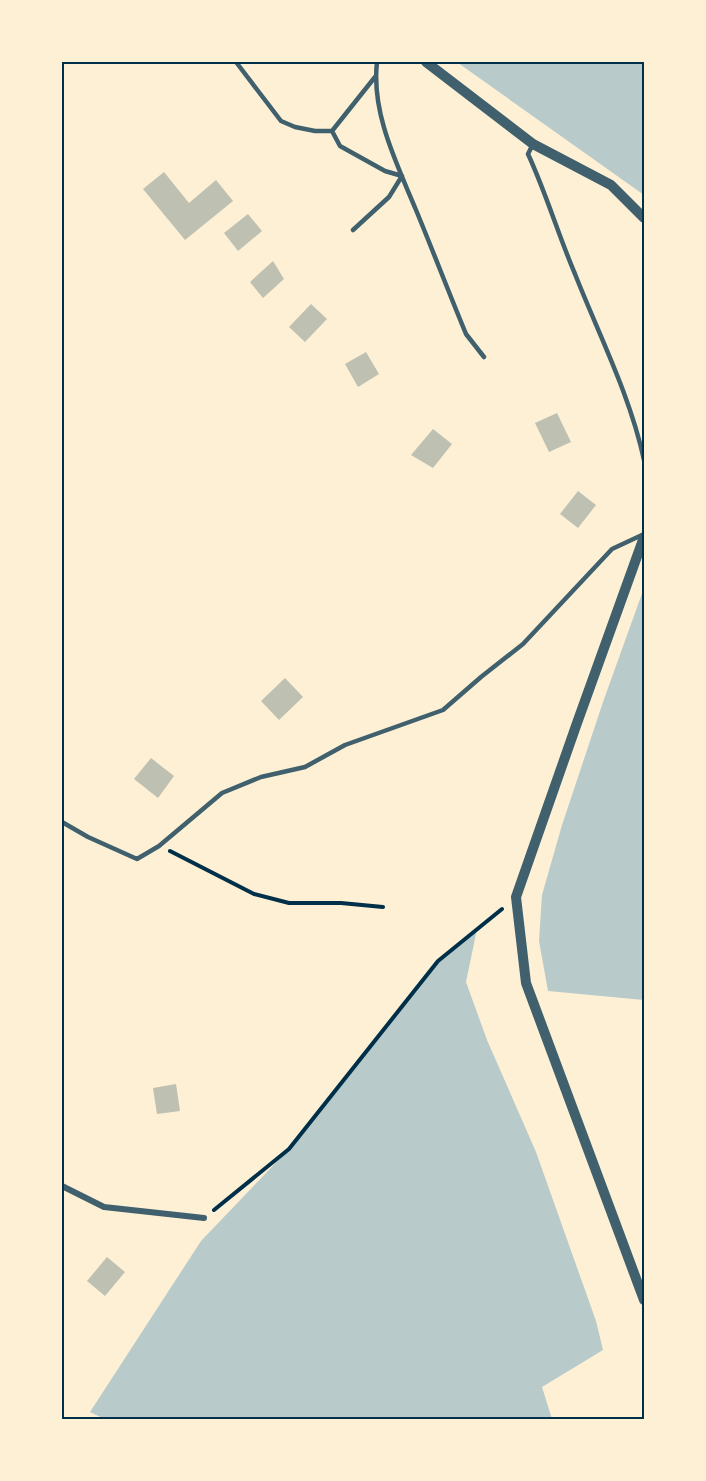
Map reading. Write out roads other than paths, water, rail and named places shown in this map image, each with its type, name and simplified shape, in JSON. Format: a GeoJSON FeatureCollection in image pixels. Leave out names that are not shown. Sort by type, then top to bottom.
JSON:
{"type":"FeatureCollection","features":[{"type":"Feature","properties":{"kind":"street"},"geometry":{"type":"LineString","coordinates":[[426,62],[533,144],[612,185],[645,218]]}},
{"type":"Feature","properties":{"kind":"street"},"geometry":{"type":"LineString","coordinates":[[645,535],[516,897],[526,983],[645,1300]]}},
{"type":"Feature","properties":{"kind":"street"},"geometry":{"type":"LineString","coordinates":[[62,1186],[104,1207],[204,1218]]}},
{"type":"Feature","properties":{"kind":"lane"},"geometry":{"type":"LineString","coordinates":[[236,62],[281,121],[315,131],[332,131]]}},
{"type":"Feature","properties":{"kind":"lane"},"geometry":{"type":"LineString","coordinates":[[377,62],[375,77],[388,140],[466,334],[484,357]]}},
{"type":"Feature","properties":{"kind":"lane"},"geometry":{"type":"LineString","coordinates":[[332,131],[375,77]]}},
{"type":"Feature","properties":{"kind":"lane"},"geometry":{"type":"LineString","coordinates":[[332,131],[340,146],[384,171],[402,176]]}},
{"type":"Feature","properties":{"kind":"lane"},"geometry":{"type":"LineString","coordinates":[[533,144],[528,154],[631,413],[645,460]]}},
{"type":"Feature","properties":{"kind":"lane"},"geometry":{"type":"LineString","coordinates":[[353,230],[389,197],[402,176]]}},
{"type":"Feature","properties":{"kind":"lane"},"geometry":{"type":"LineString","coordinates":[[62,822],[88,837],[137,859],[159,846],[222,793],[261,777],[305,767],[345,746],[443,710],[523,644],[612,549],[645,535]]}}]}
